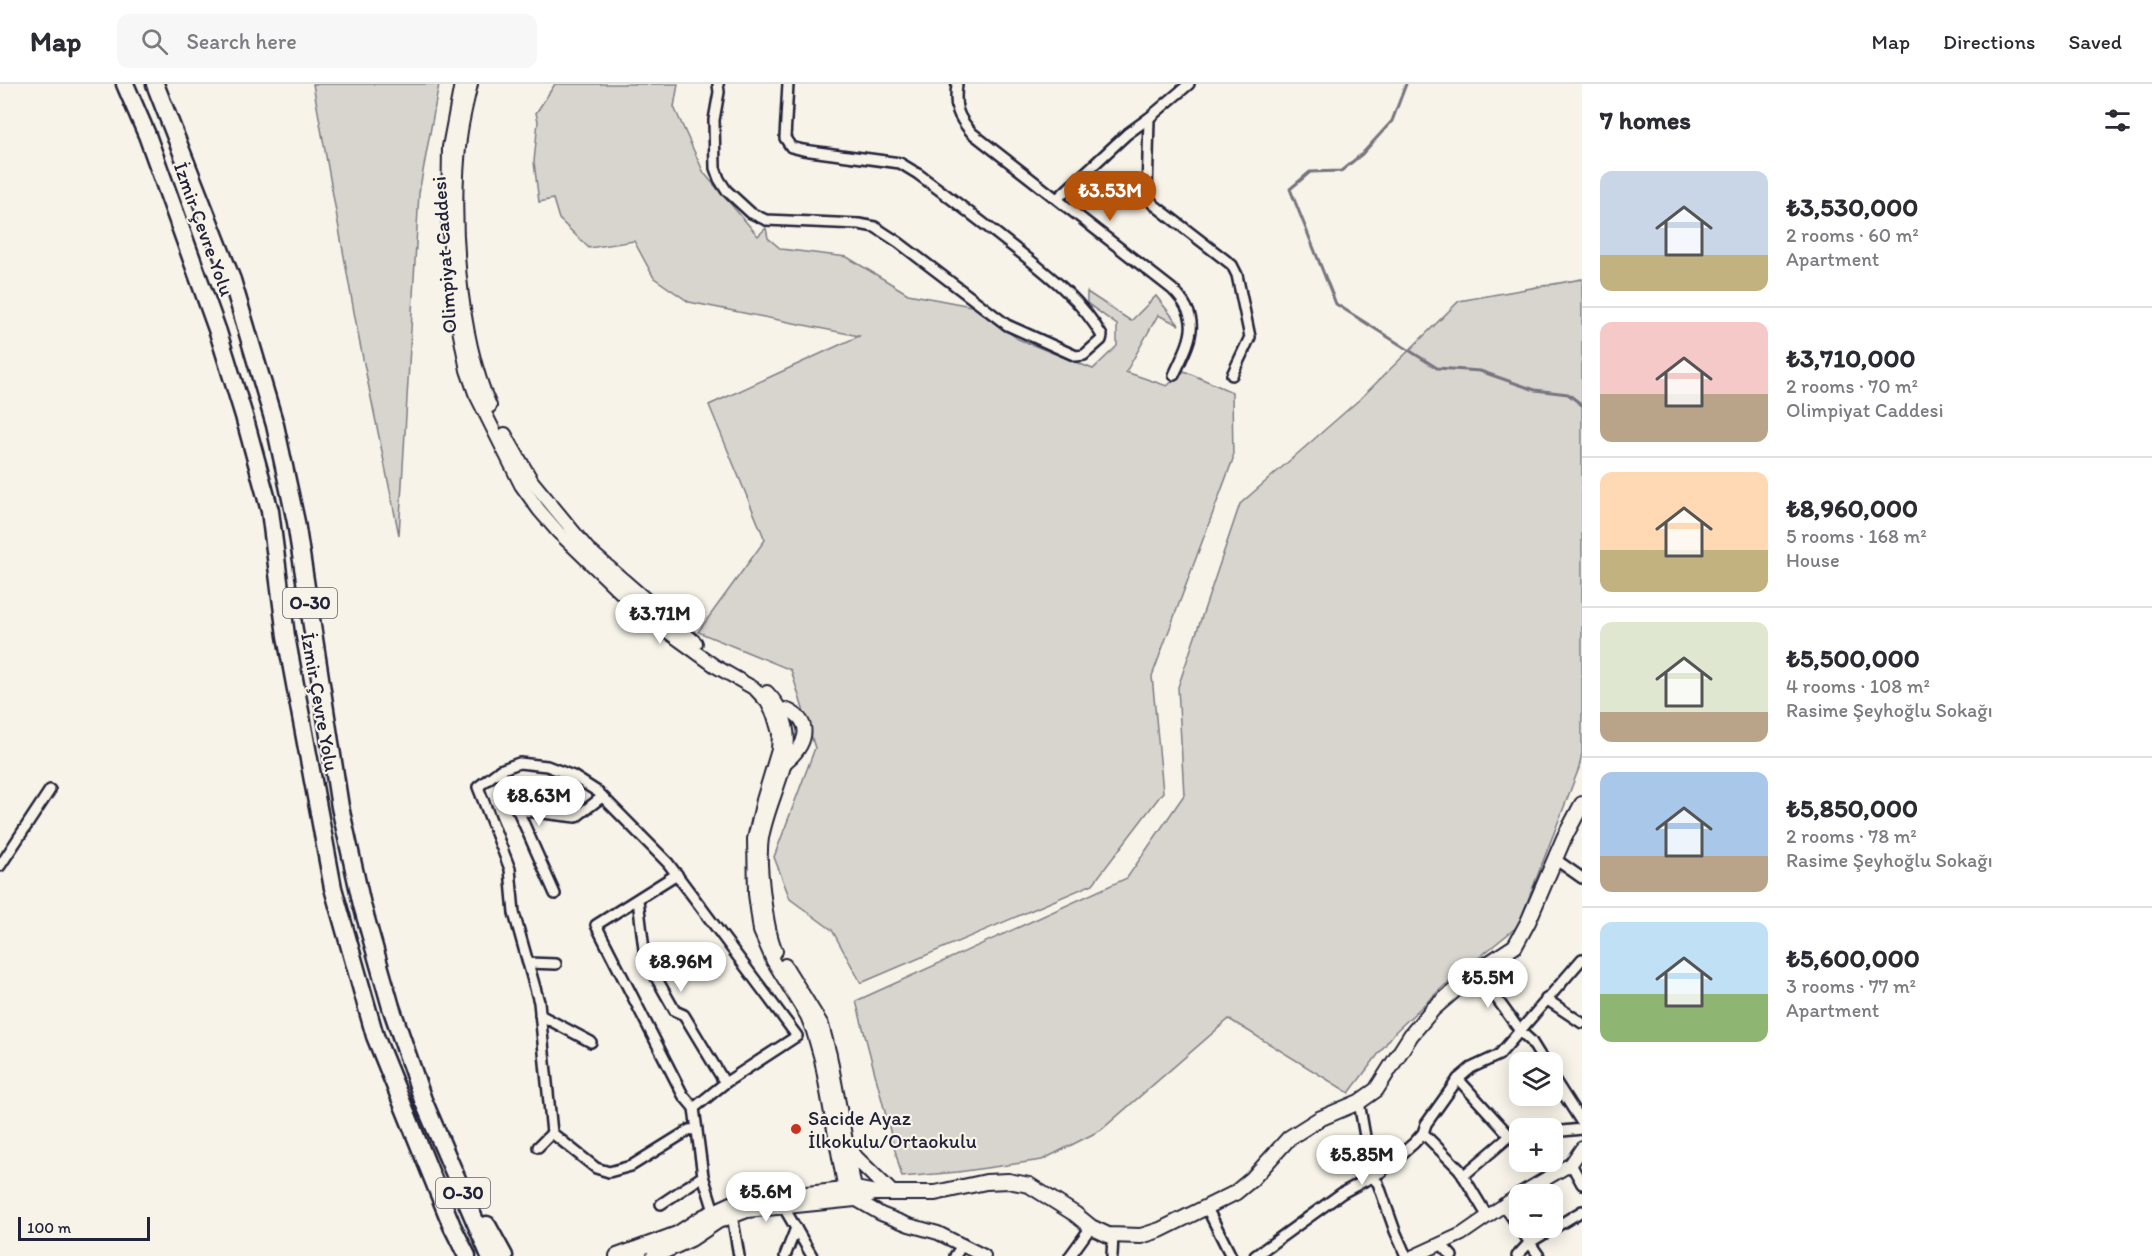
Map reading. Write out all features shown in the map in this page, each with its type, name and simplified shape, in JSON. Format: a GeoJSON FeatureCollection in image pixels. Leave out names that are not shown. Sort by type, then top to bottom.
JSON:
{"type":"FeatureCollection","features":[{"type":"Feature","properties":{"kind":"highway","name":"İzmir Çevre Yolu"},"geometry":{"type":"LineString","coordinates":[[125,84],[147,135],[211,310],[244,416],[270,511],[286,636],[333,888],[375,1036],[452,1226],[467,1256]]}},
{"type":"Feature","properties":{"kind":"highway","name":"İzmir Çevre Yolu"},"geometry":{"type":"LineString","coordinates":[[155,84],[232,280],[275,425],[296,522],[340,807],[360,894],[391,1007],[423,1100],[490,1256]]}},
{"type":"Feature","properties":{"kind":"highway"},"geometry":{"type":"LineString","coordinates":[[436,1130],[504,1256]]}},
{"type":"Feature","properties":{"kind":"highway"},"geometry":{"type":"LineString","coordinates":[[416,1137],[430,1205],[455,1256]]}},
{"type":"Feature","properties":{"kind":"main road"},"geometry":{"type":"LineString","coordinates":[[642,1254],[714,1211],[738,1201],[852,1193],[935,1193],[986,1182],[1008,1180],[1029,1185],[1091,1227],[1108,1235],[1141,1236],[1160,1230],[1235,1193],[1252,1179],[1289,1138],[1319,1119],[1359,1102],[1376,1090],[1411,1035],[1433,1010],[1477,971],[1515,946],[1582,804]]}},
{"type":"Feature","properties":{"kind":"main road"},"geometry":{"type":"LineString","coordinates":[[846,1146],[892,1193]]}},
{"type":"Feature","properties":{"kind":"main road"},"geometry":{"type":"LineString","coordinates":[[617,1256],[642,1254],[691,1239],[718,1221],[747,1210],[783,1206],[852,1193]]}},
{"type":"Feature","properties":{"kind":"street","name":"Olimpiyat Caddesi"},"geometry":{"type":"LineString","coordinates":[[460,84],[449,147],[448,217],[454,304],[462,349],[475,393],[521,485],[538,510],[558,532],[643,614],[715,666],[755,689],[767,702],[774,716],[779,733],[778,750],[754,839],[755,894],[760,931],[773,961],[807,1016],[813,1031],[852,1193]]}},
{"type":"Feature","properties":{"kind":"street","name":"Olimpiyat Caddesi"},"geometry":{"type":"LineString","coordinates":[[471,84],[460,136],[457,224],[470,350],[491,409],[532,481],[588,549],[699,645],[761,686],[775,700],[788,728],[789,740],[785,763],[762,839],[766,916],[775,948],[822,1025],[830,1055],[852,1193]]}},
{"type":"Feature","properties":{"kind":"street"},"geometry":{"type":"LineString","coordinates":[[718,84],[713,148],[715,168],[718,179],[726,190],[751,213],[766,220],[859,224],[875,227],[1007,325],[1076,356],[1084,355],[1101,340],[1102,336],[1095,324],[1075,300],[1046,273],[918,174],[900,164],[791,147],[785,138],[788,84]]}},
{"type":"Feature","properties":{"kind":"street"},"geometry":{"type":"LineString","coordinates":[[957,84],[955,102],[962,122],[972,133],[1058,198],[1185,301],[1191,315],[1191,329],[1187,345],[1173,375]]}},
{"type":"Feature","properties":{"kind":"street"},"geometry":{"type":"LineString","coordinates":[[1058,198],[1127,134],[1189,84]]}},
{"type":"Feature","properties":{"kind":"street"},"geometry":{"type":"LineString","coordinates":[[1149,118],[1147,195],[1153,204],[1232,265],[1237,275],[1250,337],[1232,375]]}},
{"type":"Feature","properties":{"kind":"street"},"geometry":{"type":"LineString","coordinates":[[779,733],[778,720],[782,711]]}},
{"type":"Feature","properties":{"kind":"street"},"geometry":{"type":"LineString","coordinates":[[694,1108],[726,1083],[797,1036],[668,862],[603,796],[573,776],[547,766],[519,763],[500,770],[478,787],[510,869],[514,913],[539,1002],[552,1133],[596,1168],[609,1172],[631,1166],[689,1130],[696,1129]]}},
{"type":"Feature","properties":{"kind":"street"},"geometry":{"type":"LineString","coordinates":[[500,770],[555,894]]}},
{"type":"Feature","properties":{"kind":"street"},"geometry":{"type":"LineString","coordinates":[[0,866],[50,790]]}},
{"type":"Feature","properties":{"kind":"street"},"geometry":{"type":"LineString","coordinates":[[517,810],[576,817],[603,796]]}},
{"type":"Feature","properties":{"kind":"street"},"geometry":{"type":"LineString","coordinates":[[1555,859],[1582,878]]}},
{"type":"Feature","properties":{"kind":"street"},"geometry":{"type":"LineString","coordinates":[[677,874],[596,925],[683,1095],[694,1108],[703,1176],[714,1211]]}},
{"type":"Feature","properties":{"kind":"street"},"geometry":{"type":"LineString","coordinates":[[638,900],[645,958],[675,1011],[684,1015],[726,1083]]}},
{"type":"Feature","properties":{"kind":"street"},"geometry":{"type":"LineString","coordinates":[[1255,1256],[1336,1197],[1381,1172],[1423,1133],[1426,1124],[1458,1078],[1471,1068],[1499,1055],[1582,958]]}},
{"type":"Feature","properties":{"kind":"street"},"geometry":{"type":"LineString","coordinates":[[528,963],[556,964]]}},
{"type":"Feature","properties":{"kind":"street"},"geometry":{"type":"LineString","coordinates":[[1477,971],[1538,1052]]}},
{"type":"Feature","properties":{"kind":"street"},"geometry":{"type":"LineString","coordinates":[[1546,999],[1582,1023]]}},
{"type":"Feature","properties":{"kind":"street"},"geometry":{"type":"LineString","coordinates":[[540,1015],[591,1042]]}},
{"type":"Feature","properties":{"kind":"street"},"geometry":{"type":"LineString","coordinates":[[1458,1078],[1509,1130]]}},
{"type":"Feature","properties":{"kind":"street"},"geometry":{"type":"LineString","coordinates":[[1563,1094],[1582,1124]]}},
{"type":"Feature","properties":{"kind":"street"},"geometry":{"type":"LineString","coordinates":[[1359,1102],[1372,1177],[1378,1183],[1406,1256]]}},
{"type":"Feature","properties":{"kind":"street"},"geometry":{"type":"LineString","coordinates":[[1563,1131],[1582,1129]]}},
{"type":"Feature","properties":{"kind":"street"},"geometry":{"type":"LineString","coordinates":[[538,1147],[552,1133]]}},
{"type":"Feature","properties":{"kind":"street"},"geometry":{"type":"LineString","coordinates":[[1423,1133],[1463,1176],[1488,1217]]}},
{"type":"Feature","properties":{"kind":"street"},"geometry":{"type":"LineString","coordinates":[[1463,1176],[1509,1141]]}},
{"type":"Feature","properties":{"kind":"street"},"geometry":{"type":"LineString","coordinates":[[1537,1184],[1570,1164],[1582,1148]]}},
{"type":"Feature","properties":{"kind":"street"},"geometry":{"type":"LineString","coordinates":[[1570,1164],[1582,1184]]}},
{"type":"Feature","properties":{"kind":"street"},"geometry":{"type":"LineString","coordinates":[[661,1204],[703,1176]]}},
{"type":"Feature","properties":{"kind":"street"},"geometry":{"type":"LineString","coordinates":[[852,1193],[881,1214],[938,1233],[984,1256]]}},
{"type":"Feature","properties":{"kind":"street"},"geometry":{"type":"LineString","coordinates":[[1414,1256],[1462,1234],[1509,1200]]}},
{"type":"Feature","properties":{"kind":"street"},"geometry":{"type":"LineString","coordinates":[[1503,1204],[1539,1256]]}},
{"type":"Feature","properties":{"kind":"street"},"geometry":{"type":"LineString","coordinates":[[783,1206],[812,1256]]}},
{"type":"Feature","properties":{"kind":"street"},"geometry":{"type":"LineString","coordinates":[[1206,1206],[1231,1256]]}},
{"type":"Feature","properties":{"kind":"street"},"geometry":{"type":"LineString","coordinates":[[1517,1256],[1529,1243],[1582,1211]]}},
{"type":"Feature","properties":{"kind":"street"},"geometry":{"type":"LineString","coordinates":[[732,1215],[739,1256]]}},
{"type":"Feature","properties":{"kind":"street"},"geometry":{"type":"LineString","coordinates":[[1070,1256],[1091,1227]]}},
{"type":"Feature","properties":{"kind":"street"},"geometry":{"type":"LineString","coordinates":[[784,1256],[796,1228]]}},
{"type":"Feature","properties":{"kind":"street"},"geometry":{"type":"LineString","coordinates":[[1112,1256],[1113,1235]]}},
{"type":"Feature","properties":{"kind":"street"},"geometry":{"type":"LineString","coordinates":[[955,1256],[963,1244]]}},
{"type":"Feature","properties":{"kind":"street"},"geometry":{"type":"LineString","coordinates":[[1441,1244],[1452,1256]]}},
{"type":"Feature","properties":{"kind":"shaded area"},"geometry":{"type":"Polygon","coordinates":[[[313,84],[439,84],[419,193],[399,535],[358,334],[313,84]]]}},
{"type":"Feature","properties":{"kind":"shaded area"},"geometry":{"type":"Polygon","coordinates":[[[555,84],[678,84],[674,107],[704,173],[758,236],[766,228],[768,238],[781,249],[847,257],[908,294],[976,307],[1018,339],[1093,369],[1117,346],[1117,325],[1087,303],[1087,292],[1131,321],[1156,296],[1179,325],[1158,315],[1126,372],[1167,386],[1184,371],[1232,392],[1233,459],[1152,676],[1163,792],[1093,884],[861,983],[832,930],[790,899],[774,857],[815,748],[791,670],[698,632],[765,540],[709,405],[859,336],[689,302],[654,278],[634,241],[589,248],[559,219],[553,199],[539,202],[534,162],[538,121],[536,113],[555,84]]]}},
{"type":"Feature","properties":{"kind":"shaded area"},"geometry":{"type":"Polygon","coordinates":[[[1582,279],[1582,753],[1579,768],[1518,926],[1445,985],[1395,1032],[1349,1093],[1229,1019],[1101,1130],[1042,1160],[902,1177],[856,1001],[1127,878],[1184,795],[1178,687],[1240,504],[1360,399],[1459,301],[1582,279]]]}},
{"type":"Feature","properties":{"kind":"waterway"},"geometry":{"type":"LineString","coordinates":[[1406,84],[1392,121],[1362,154],[1341,171],[1310,172],[1290,189],[1336,304],[1437,368],[1480,371],[1535,390],[1568,394],[1582,405]]}},
{"type":"Feature","properties":{"kind":"place","name":"Sacide Ayaz İlkokulu/Ortaokulu"},"geometry":{"type":"Point","coordinates":[796,1129]}}]}
